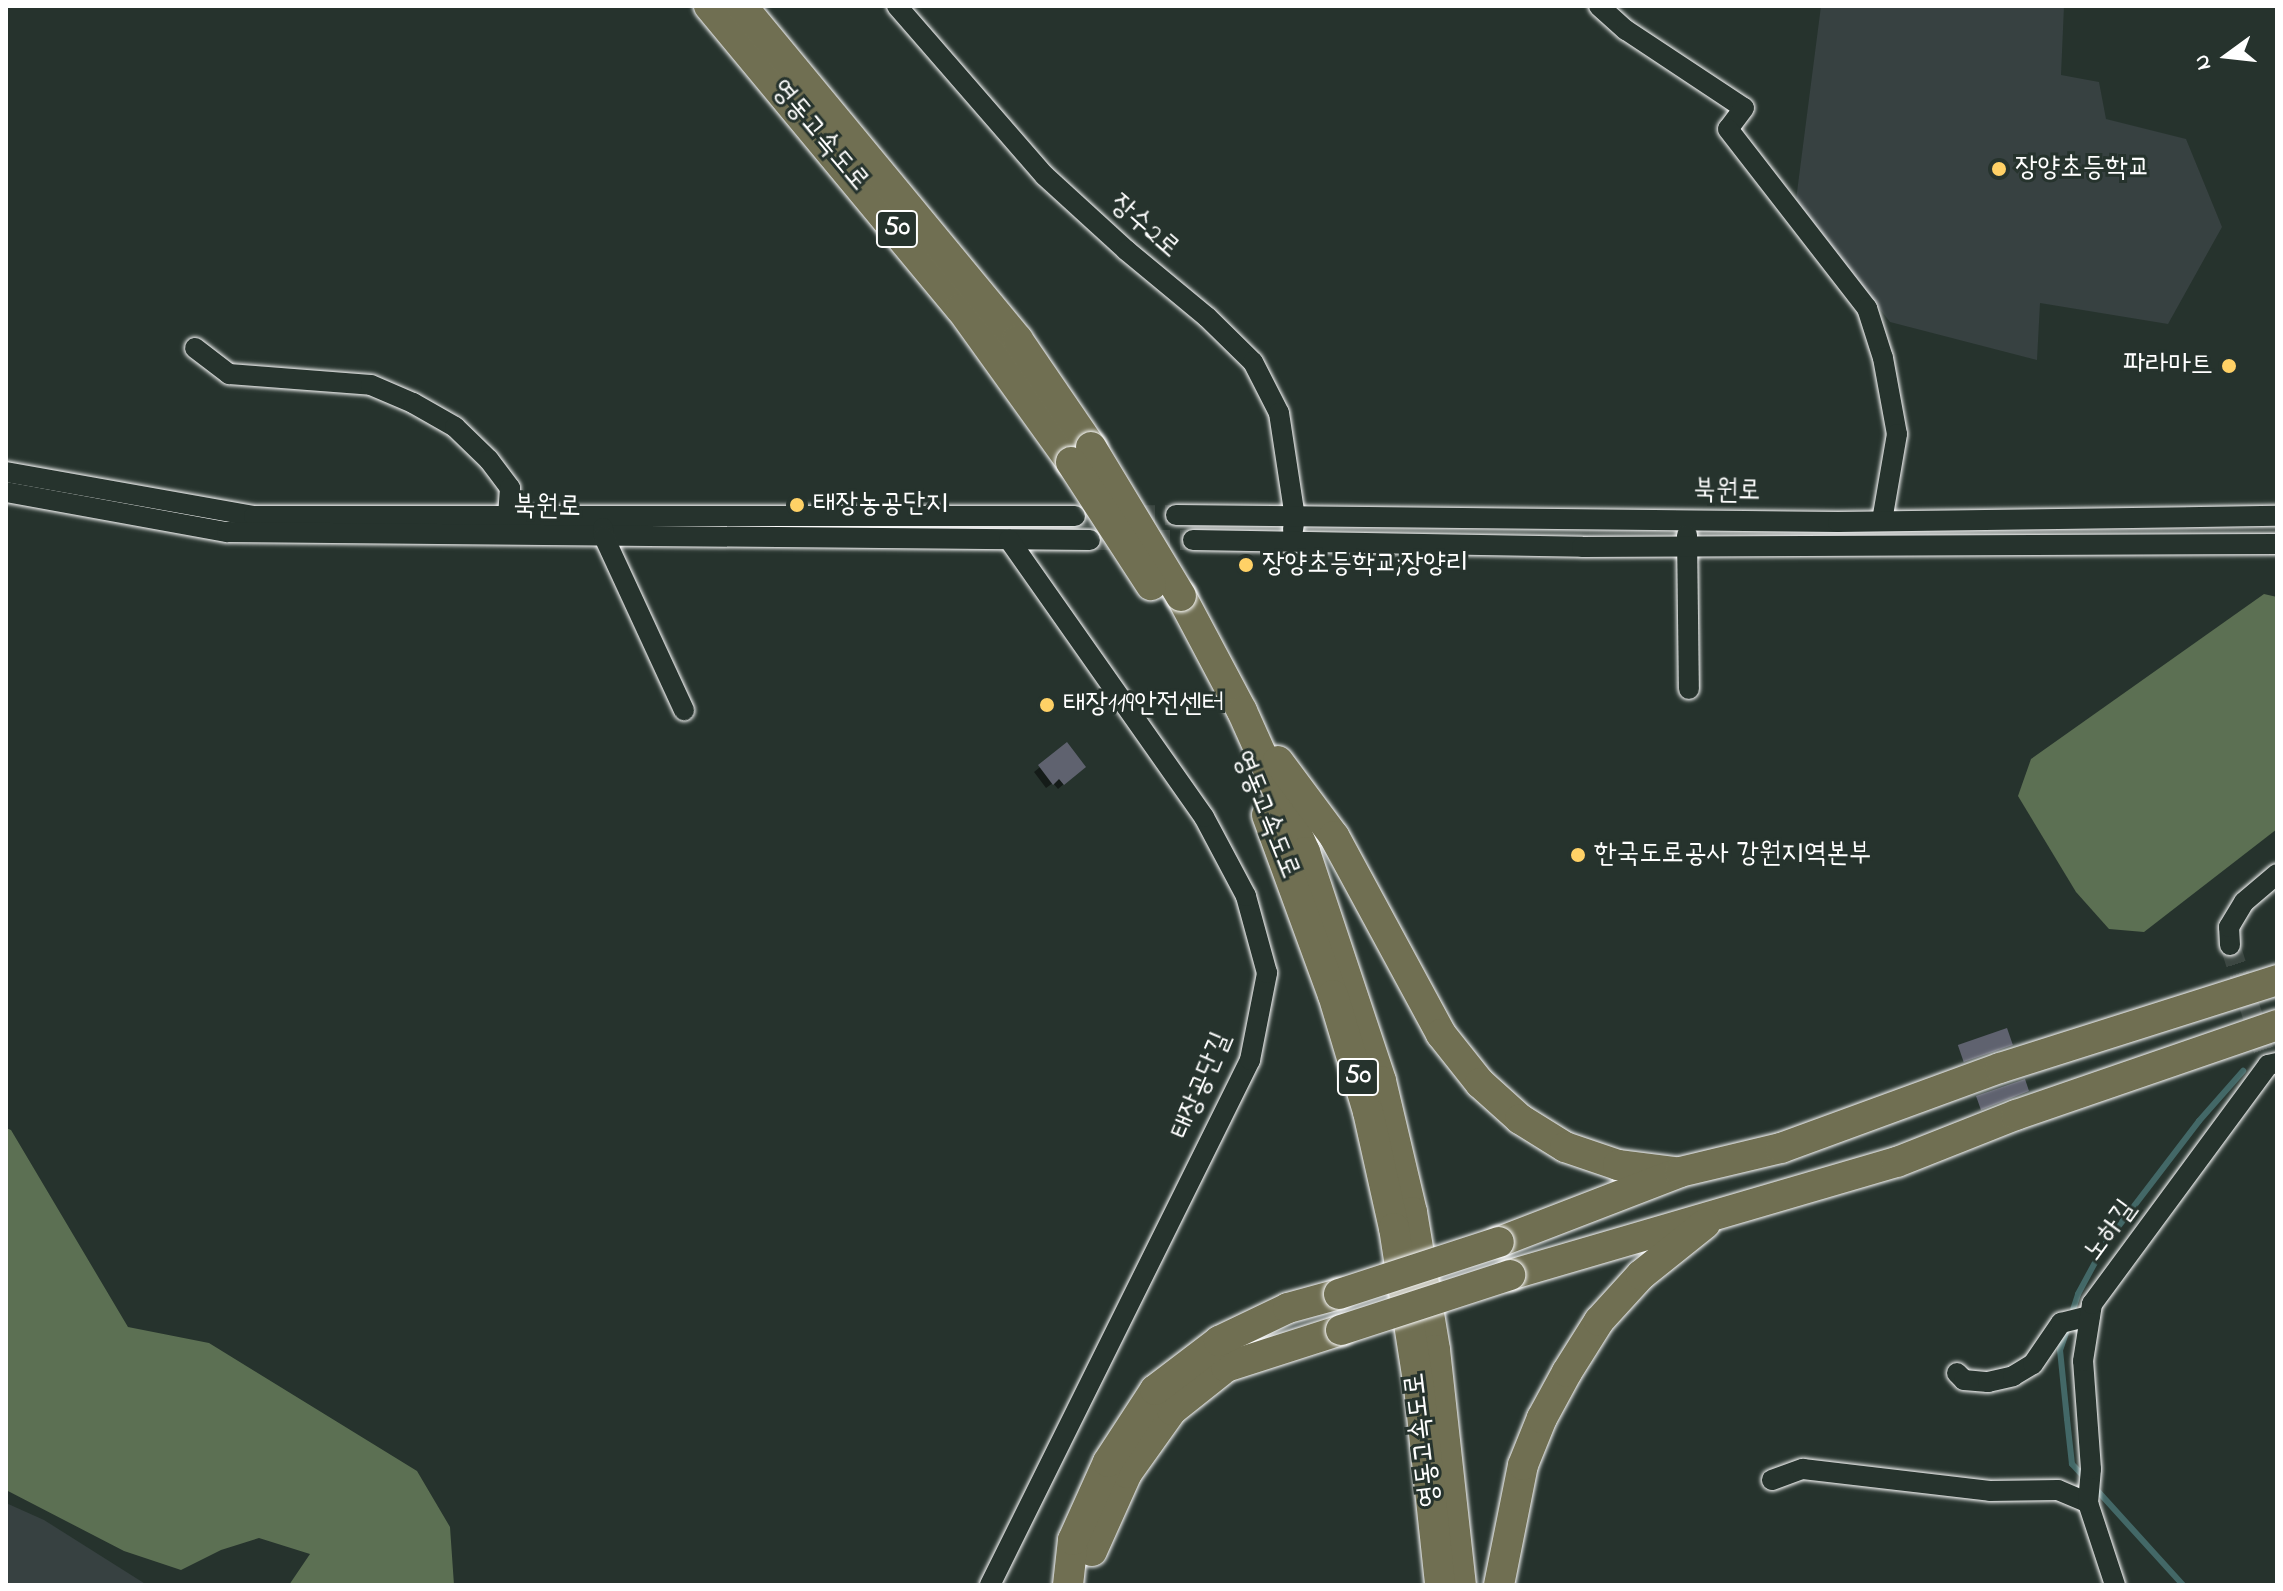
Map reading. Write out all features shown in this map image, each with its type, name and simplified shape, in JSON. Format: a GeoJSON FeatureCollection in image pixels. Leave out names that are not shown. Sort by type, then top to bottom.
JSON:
{"type":"FeatureCollection","features":[{"type":"Feature","properties":{"kind":"highway","name":"영동고속도로"},"geometry":{"type":"LineString","coordinates":[[709,6],[1081,454]]}},
{"type":"Feature","properties":{"kind":"highway","name":"영동고속도로"},"geometry":{"type":"LineString","coordinates":[[742,6],[1008,327],[1081,454],[1242,711],[1305,852],[1381,1081],[1412,1212],[1433,1335],[1461,1585]]}},
{"type":"Feature","properties":{"kind":"highway","name":"영동고속도로"},"geometry":{"type":"LineString","coordinates":[[1171,599],[1249,769],[1328,981],[1364,1098],[1401,1271],[1419,1387],[1438,1576]]}},
{"type":"Feature","properties":{"kind":"highway"},"geometry":{"type":"LineString","coordinates":[[1242,711],[1334,836],[1441,1034],[1480,1083],[1520,1119],[1565,1147],[1618,1165],[1680,1172]]}},
{"type":"Feature","properties":{"kind":"highway"},"geometry":{"type":"LineString","coordinates":[[1068,1585],[1073,1540],[1108,1462],[1155,1390],[1219,1341],[1288,1308],[1499,1242],[1680,1172],[1781,1148],[2000,1068],[2277,980]]}},
{"type":"Feature","properties":{"kind":"highway"},"geometry":{"type":"LineString","coordinates":[[1088,1585],[1092,1547],[1127,1473],[1172,1410],[1226,1367],[1510,1275],[1897,1162],[2016,1115],[2277,1025]]}},
{"type":"Feature","properties":{"kind":"highway"},"geometry":{"type":"LineString","coordinates":[[1499,1585],[1511,1512],[1523,1465],[1542,1418],[1567,1372],[1599,1321],[1641,1275],[1715,1215]]}},
{"type":"Feature","properties":{"kind":"street","name":"장수2로"},"geometry":{"type":"LineString","coordinates":[[897,6],[1045,176],[1126,250],[1207,317],[1253,362],[1279,413],[1295,517],[1291,542]]}},
{"type":"Feature","properties":{"kind":"street"},"geometry":{"type":"LineString","coordinates":[[1599,6],[1626,30],[1744,108],[1728,129],[1867,308],[1883,358],[1897,434],[1882,521]]}},
{"type":"Feature","properties":{"kind":"street"},"geometry":{"type":"LineString","coordinates":[[195,348],[229,374],[371,385],[413,403],[455,427],[489,460],[510,488],[508,518]]}},
{"type":"Feature","properties":{"kind":"street","name":"북원로"},"geometry":{"type":"LineString","coordinates":[[6,472],[232,514],[508,518],[602,515],[1075,516]]}},
{"type":"Feature","properties":{"kind":"street","name":"북원로"},"geometry":{"type":"LineString","coordinates":[[6,492],[227,532],[1090,540]]}},
{"type":"Feature","properties":{"kind":"street"},"geometry":{"type":"LineString","coordinates":[[602,515],[604,537],[684,710]]}},
{"type":"Feature","properties":{"kind":"street","name":"북원로"},"geometry":{"type":"LineString","coordinates":[[1176,515],[1882,521],[2277,516]]}},
{"type":"Feature","properties":{"kind":"street"},"geometry":{"type":"LineString","coordinates":[[1009,516],[1009,540]]}},
{"type":"Feature","properties":{"kind":"street"},"geometry":{"type":"LineString","coordinates":[[1687,519],[1689,689]]}},
{"type":"Feature","properties":{"kind":"street","name":"태장공단길"},"geometry":{"type":"LineString","coordinates":[[990,1585],[1250,1060],[1267,973],[1246,896],[1204,817],[1009,540]]}},
{"type":"Feature","properties":{"kind":"street","name":"북원로"},"geometry":{"type":"LineString","coordinates":[[1193,540],[1688,547],[2277,544]]}},
{"type":"Feature","properties":{"kind":"street"},"geometry":{"type":"LineString","coordinates":[[2230,945],[2229,927],[2244,902],[2277,874]]}},
{"type":"Feature","properties":{"kind":"street","name":"노하길"},"geometry":{"type":"LineString","coordinates":[[2088,1501],[2091,1469],[2083,1361],[2087,1317],[2092,1304],[2270,1061]]}},
{"type":"Feature","properties":{"kind":"street"},"geometry":{"type":"LineString","coordinates":[[1957,1373],[1964,1380],[1988,1382],[2013,1376],[2033,1364],[2061,1323],[2087,1317]]}},
{"type":"Feature","properties":{"kind":"street"},"geometry":{"type":"LineString","coordinates":[[1772,1480],[1803,1469],[1990,1491],[2058,1490],[2088,1501],[2115,1585]]}},
{"type":"Feature","properties":{"kind":"shaded area","name":"장양초등학교"},"geometry":{"type":"Polygon","coordinates":[[[1821,6],[2064,6],[2061,75],[2099,82],[2106,119],[2186,139],[2222,227],[2168,324],[2040,303],[2037,360],[1890,322],[1796,200],[1821,6]]]}},
{"type":"Feature","properties":{"kind":"shaded area"},"geometry":{"type":"Polygon","coordinates":[[[6,1503],[44,1520],[147,1585],[6,1585],[6,1503]]]}},
{"type":"Feature","properties":{"kind":"green space"},"geometry":{"type":"Polygon","coordinates":[[[2264,594],[2277,597],[2277,829],[2144,932],[2109,929],[2076,892],[2018,796],[2031,759],[2264,594]]]}},
{"type":"Feature","properties":{"kind":"green space"},"geometry":{"type":"Polygon","coordinates":[[[6,1128],[11,1130],[128,1327],[209,1343],[417,1471],[450,1527],[454,1585],[289,1585],[310,1554],[259,1538],[221,1550],[181,1570],[124,1551],[6,1490],[6,1128]]]}},
{"type":"Feature","properties":{"kind":"building"},"geometry":{"type":"Polygon","coordinates":[[[1067,742],[1086,767],[1064,785],[1059,779],[1053,785],[1038,765],[1067,742]]]}},
{"type":"Feature","properties":{"kind":"building"},"geometry":{"type":"Polygon","coordinates":[[[2007,1028],[2013,1045],[1964,1062],[1958,1045],[2007,1028]]]}},
{"type":"Feature","properties":{"kind":"building"},"geometry":{"type":"Polygon","coordinates":[[[2025,1079],[2029,1091],[1981,1110],[1976,1096],[2025,1079]]]}},
{"type":"Feature","properties":{"kind":"waterway"},"geometry":{"type":"LineString","coordinates":[[2071,1316],[2078,1294],[2105,1244],[2199,1121],[2243,1071]]}},
{"type":"Feature","properties":{"kind":"waterway"},"geometry":{"type":"LineString","coordinates":[[2068,1327],[2060,1350],[2067,1419],[2072,1464],[2084,1477]]}},
{"type":"Feature","properties":{"kind":"waterway"},"geometry":{"type":"LineString","coordinates":[[2095,1488],[2183,1585]]}},
{"type":"Feature","properties":{"kind":"tunnel"},"geometry":{"type":"LineString","coordinates":[[1075,516],[1176,515]]}},
{"type":"Feature","properties":{"kind":"tunnel"},"geometry":{"type":"LineString","coordinates":[[1090,540],[1193,540]]}},
{"type":"Feature","properties":{"kind":"tunnel"},"geometry":{"type":"LineString","coordinates":[[2230,945],[2265,1055]]}},
{"type":"Feature","properties":{"kind":"place","name":"장양초등학교"},"geometry":{"type":"Point","coordinates":[1999,169]}},
{"type":"Feature","properties":{"kind":"place","name":"파라마트"},"geometry":{"type":"Point","coordinates":[2229,366]}},
{"type":"Feature","properties":{"kind":"place","name":"태장농공단지"},"geometry":{"type":"Point","coordinates":[797,505]}},
{"type":"Feature","properties":{"kind":"place","name":"장양초등학교;장양리"},"geometry":{"type":"Point","coordinates":[1246,565]}},
{"type":"Feature","properties":{"kind":"place","name":"태장119안전센터"},"geometry":{"type":"Point","coordinates":[1047,705]}},
{"type":"Feature","properties":{"kind":"place","name":"한국도로공사 강원지역본부"},"geometry":{"type":"Point","coordinates":[1578,855]}}]}
